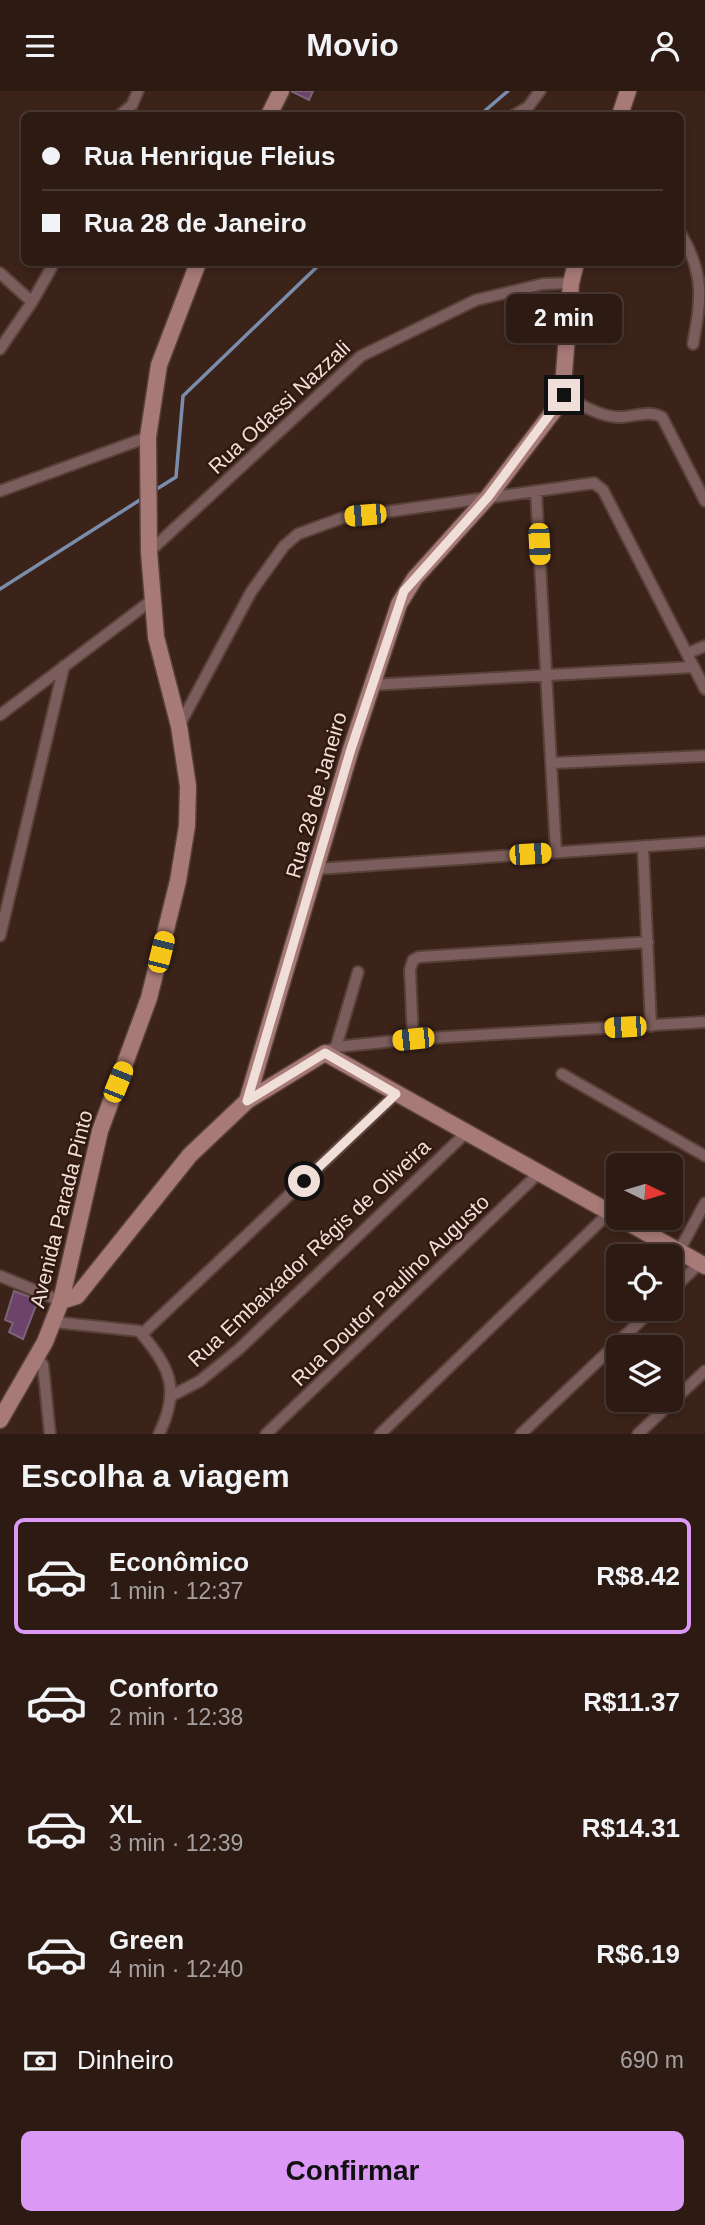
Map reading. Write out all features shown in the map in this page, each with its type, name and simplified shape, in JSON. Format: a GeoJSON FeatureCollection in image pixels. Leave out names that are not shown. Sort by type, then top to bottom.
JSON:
{"type":"FeatureCollection","features":[{"type":"Feature","properties":{"kind":"street"},"geometry":{"type":"LineString","coordinates":[[124,112],[132,105],[138,91]]}},
{"type":"Feature","properties":{"kind":"street"},"geometry":{"type":"LineString","coordinates":[[270,112],[281,91]]}},
{"type":"Feature","properties":{"kind":"street"},"geometry":{"type":"LineString","coordinates":[[519,112],[528,107],[540,91]]}},
{"type":"Feature","properties":{"kind":"street"},"geometry":{"type":"LineString","coordinates":[[621,112],[628,91]]}},
{"type":"Feature","properties":{"kind":"street"},"geometry":{"type":"LineString","coordinates":[[684,240],[698,268],[701,282],[693,344]]}},
{"type":"Feature","properties":{"kind":"street"},"geometry":{"type":"LineString","coordinates":[[0,348],[32,302],[52,266]]}},
{"type":"Feature","properties":{"kind":"street","name":"Avenida Parada Pinto"},"geometry":{"type":"LineString","coordinates":[[0,1420],[37,1357],[61,1301],[100,1131],[149,998],[178,881],[187,826],[188,786],[179,726],[162,670],[152,600],[148,437],[159,365],[197,266]]}},
{"type":"Feature","properties":{"kind":"street"},"geometry":{"type":"LineString","coordinates":[[575,266],[571,283],[564,395],[605,415],[625,417],[652,413],[662,417],[705,501]]}},
{"type":"Feature","properties":{"kind":"street"},"geometry":{"type":"LineString","coordinates":[[0,273],[32,302]]}},
{"type":"Feature","properties":{"kind":"street","name":"Rua Odassi Nazzali"},"geometry":{"type":"LineString","coordinates":[[149,552],[361,356],[476,300],[542,284],[571,283]]}},
{"type":"Feature","properties":{"kind":"street","name":"Rua 28 de Janeiro"},"geometry":{"type":"LineString","coordinates":[[247,1101],[371,685],[404,591],[488,497],[564,395]]}},
{"type":"Feature","properties":{"kind":"street"},"geometry":{"type":"LineString","coordinates":[[0,492],[148,437]]}},
{"type":"Feature","properties":{"kind":"street"},"geometry":{"type":"LineString","coordinates":[[179,726],[251,591],[284,546],[298,534],[342,517],[594,483],[603,489],[705,689]]}},
{"type":"Feature","properties":{"kind":"street"},"geometry":{"type":"LineString","coordinates":[[536,491],[556,852]]}},
{"type":"Feature","properties":{"kind":"street"},"geometry":{"type":"LineString","coordinates":[[0,715],[152,600]]}},
{"type":"Feature","properties":{"kind":"street"},"geometry":{"type":"LineString","coordinates":[[688,653],[705,646]]}},
{"type":"Feature","properties":{"kind":"street"},"geometry":{"type":"LineString","coordinates":[[0,936],[64,666]]}},
{"type":"Feature","properties":{"kind":"street"},"geometry":{"type":"LineString","coordinates":[[371,685],[694,667]]}},
{"type":"Feature","properties":{"kind":"street"},"geometry":{"type":"LineString","coordinates":[[553,763],[705,756]]}},
{"type":"Feature","properties":{"kind":"street"},"geometry":{"type":"LineString","coordinates":[[317,869],[705,842]]}},
{"type":"Feature","properties":{"kind":"street"},"geometry":{"type":"LineString","coordinates":[[643,847],[651,1026]]}},
{"type":"Feature","properties":{"kind":"street"},"geometry":{"type":"LineString","coordinates":[[413,1039],[410,970],[413,960],[419,957],[648,942]]}},
{"type":"Feature","properties":{"kind":"street"},"geometry":{"type":"LineString","coordinates":[[330,1050],[358,972]]}},
{"type":"Feature","properties":{"kind":"street"},"geometry":{"type":"LineString","coordinates":[[0,1276],[61,1301],[77,1296],[190,1155],[247,1101],[330,1050],[413,1039],[705,1022]]}},
{"type":"Feature","properties":{"kind":"street"},"geometry":{"type":"LineString","coordinates":[[330,1050],[396,1094],[606,1210]]}},
{"type":"Feature","properties":{"kind":"street"},"geometry":{"type":"LineString","coordinates":[[562,1074],[705,1156]]}},
{"type":"Feature","properties":{"kind":"street"},"geometry":{"type":"LineString","coordinates":[[142,1334],[396,1094]]}},
{"type":"Feature","properties":{"kind":"street","name":"Rua Embaixador Régis de Oliveira"},"geometry":{"type":"LineString","coordinates":[[173,1395],[200,1381],[239,1349],[467,1132]]}},
{"type":"Feature","properties":{"kind":"street","name":"Rua Doutor Paulino Augusto"},"geometry":{"type":"LineString","coordinates":[[266,1434],[539,1173]]}},
{"type":"Feature","properties":{"kind":"street"},"geometry":{"type":"LineString","coordinates":[[683,1244],[705,1203]]}},
{"type":"Feature","properties":{"kind":"street"},"geometry":{"type":"LineString","coordinates":[[380,1434],[606,1225]]}},
{"type":"Feature","properties":{"kind":"street"},"geometry":{"type":"LineString","coordinates":[[641,1230],[666,1244]]}},
{"type":"Feature","properties":{"kind":"street"},"geometry":{"type":"LineString","coordinates":[[683,1253],[703,1264],[683,1281]]}},
{"type":"Feature","properties":{"kind":"street"},"geometry":{"type":"LineString","coordinates":[[521,1434],[640,1321]]}},
{"type":"Feature","properties":{"kind":"street"},"geometry":{"type":"LineString","coordinates":[[54,1322],[128,1328],[142,1334],[164,1366],[173,1395],[159,1434]]}},
{"type":"Feature","properties":{"kind":"street"},"geometry":{"type":"LineString","coordinates":[[37,1357],[43,1365],[50,1434]]}},
{"type":"Feature","properties":{"kind":"street"},"geometry":{"type":"LineString","coordinates":[[638,1434],[705,1371]]}},
{"type":"Feature","properties":{"kind":"building"},"geometry":{"type":"Polygon","coordinates":[[[291,91],[313,91],[309,100],[291,91]]]}},
{"type":"Feature","properties":{"kind":"building"},"geometry":{"type":"Polygon","coordinates":[[[14,1291],[38,1300],[23,1339],[9,1332],[13,1323],[5,1320],[14,1291]]]}},
{"type":"Feature","properties":{"kind":"waterway"},"geometry":{"type":"LineString","coordinates":[[484,112],[508,91]]}},
{"type":"Feature","properties":{"kind":"waterway"},"geometry":{"type":"LineString","coordinates":[[152,492],[176,477],[183,396],[318,266]]}},
{"type":"Feature","properties":{"kind":"waterway"},"geometry":{"type":"LineString","coordinates":[[0,589],[143,498]]}},
{"type":"Feature","properties":{"kind":"route"},"geometry":{"type":"LineString","coordinates":[[304,1181],[396,1094],[325,1053],[247,1101],[371,685],[404,591],[488,497],[559,406],[564,395]]}}]}
